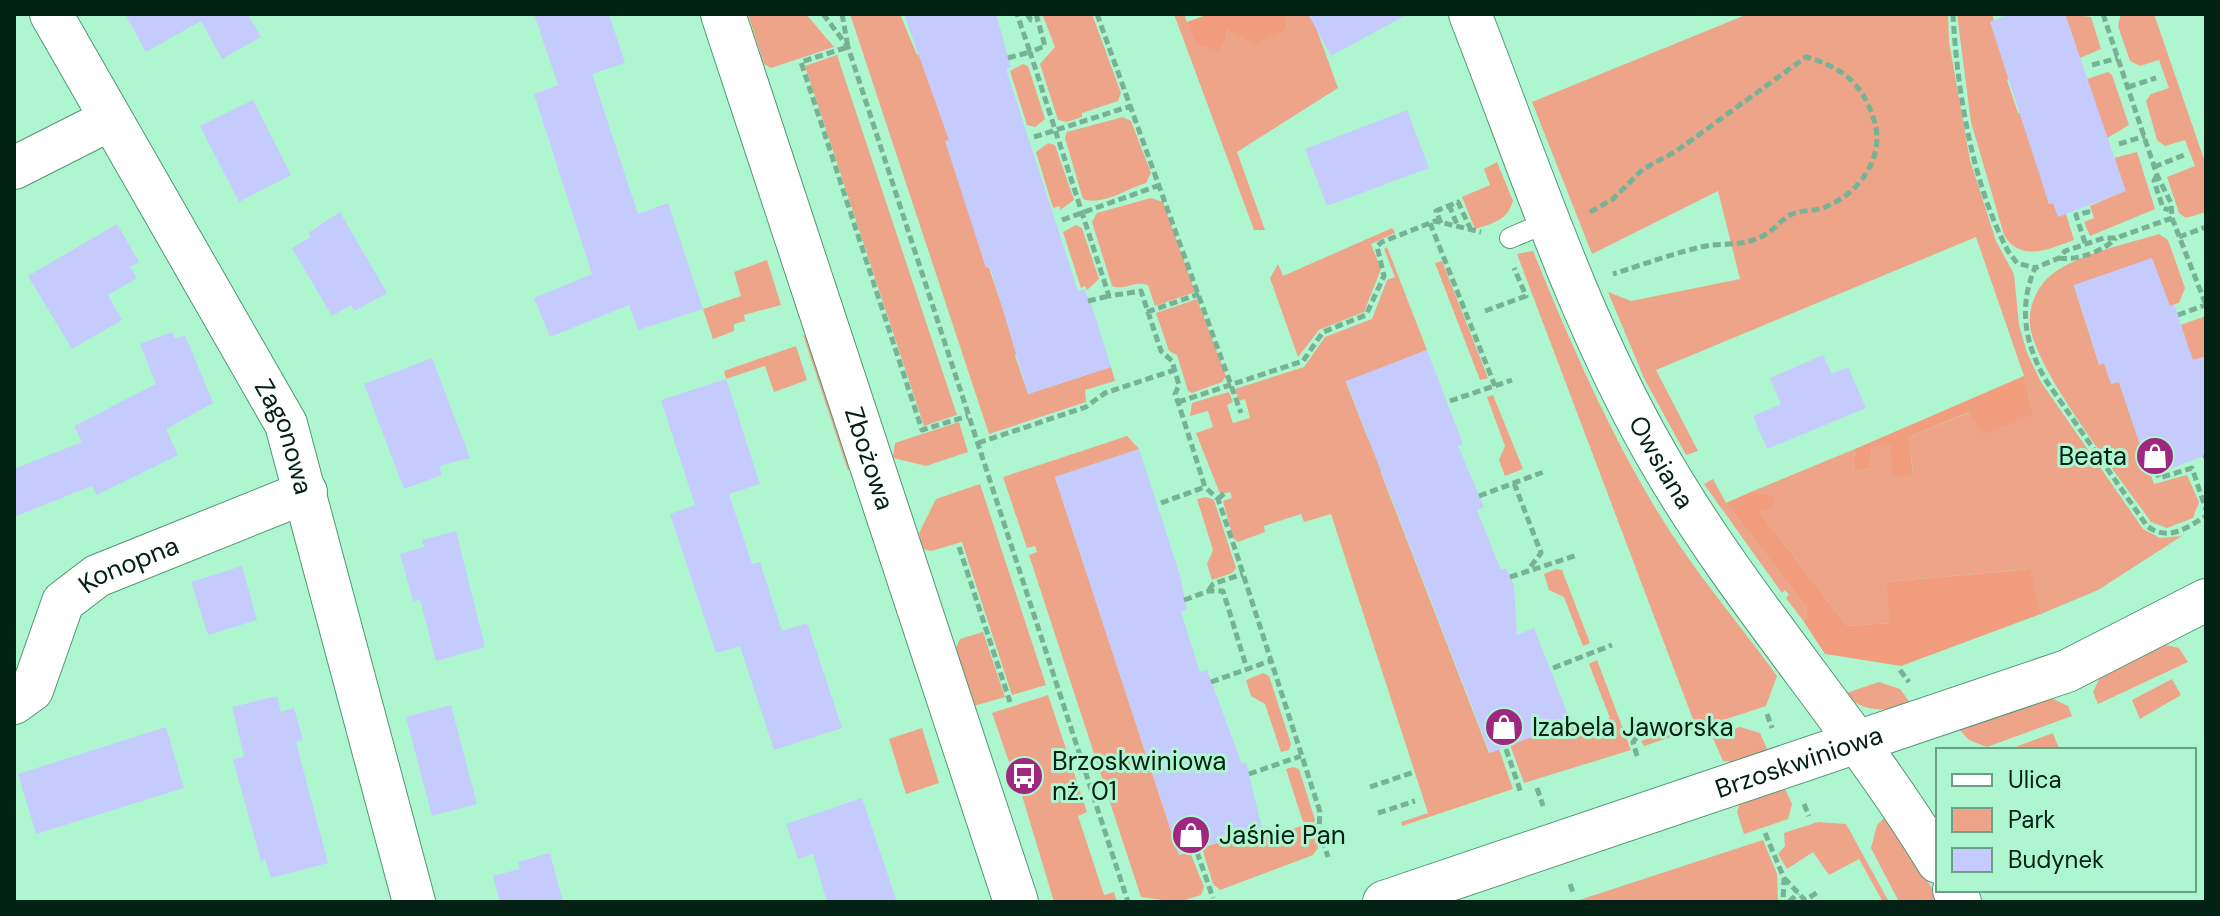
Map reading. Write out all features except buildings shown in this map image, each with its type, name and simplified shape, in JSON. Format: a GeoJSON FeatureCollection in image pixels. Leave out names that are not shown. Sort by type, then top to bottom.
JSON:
{"type":"FeatureCollection","features":[{"type":"Feature","properties":{"kind":"street","name":"Zagonowa"},"geometry":{"type":"LineString","coordinates":[[51,14],[286,424],[414,902]]}},
{"type":"Feature","properties":{"kind":"street","name":"Zbożowa"},"geometry":{"type":"LineString","coordinates":[[723,14],[1016,902]]}},
{"type":"Feature","properties":{"kind":"street","name":"Owsiana"},"geometry":{"type":"LineString","coordinates":[[1470,14],[1569,217],[1576,284],[1619,385],[1671,479],[1715,548],[1900,799],[1936,859]]}},
{"type":"Feature","properties":{"kind":"street"},"geometry":{"type":"LineString","coordinates":[[14,168],[109,120]]}},
{"type":"Feature","properties":{"kind":"street","name":"Konopna"},"geometry":{"type":"LineString","coordinates":[[14,703],[32,690],[63,602],[97,576],[306,492]]}},
{"type":"Feature","properties":{"kind":"street","name":"Brzoskwiniowa"},"geometry":{"type":"LineString","coordinates":[[1384,902],[1859,744],[2067,671],[2206,600]]}},
{"type":"Feature","properties":{"kind":"lane"},"geometry":{"type":"LineString","coordinates":[[1509,246],[1569,217]]}},
{"type":"Feature","properties":{"kind":"path"},"geometry":{"type":"LineString","coordinates":[[823,14],[848,47]]}},
{"type":"Feature","properties":{"kind":"path"},"geometry":{"type":"LineString","coordinates":[[842,14],[848,47],[1128,902]]}},
{"type":"Feature","properties":{"kind":"path"},"geometry":{"type":"LineString","coordinates":[[1017,14],[1109,296]]}},
{"type":"Feature","properties":{"kind":"path"},"geometry":{"type":"LineString","coordinates":[[1008,58],[1045,46],[1038,16],[1031,20],[1027,14]]}},
{"type":"Feature","properties":{"kind":"path"},"geometry":{"type":"LineString","coordinates":[[1097,14],[1241,413]]}},
{"type":"Feature","properties":{"kind":"path"},"geometry":{"type":"LineString","coordinates":[[1953,14],[1962,100],[1973,154],[2008,251],[2017,263],[2035,268],[2085,243],[2116,238],[2172,218]]}},
{"type":"Feature","properties":{"kind":"path"},"geometry":{"type":"LineString","coordinates":[[2103,14],[2154,167],[2171,203],[2169,210],[2206,305],[2178,315]]}},
{"type":"Feature","properties":{"kind":"path"},"geometry":{"type":"LineString","coordinates":[[848,47],[801,62],[820,121],[922,430],[969,416]]}},
{"type":"Feature","properties":{"kind":"path"},"geometry":{"type":"LineString","coordinates":[[1569,217],[1613,199],[1643,169],[1675,152],[1806,57],[1846,74],[1865,97],[1876,127],[1873,162],[1865,179],[1838,202],[1790,215],[1762,237],[1727,246],[1705,246],[1576,284]]}},
{"type":"Feature","properties":{"kind":"path"},"geometry":{"type":"LineString","coordinates":[[2092,65],[2118,58]]}},
{"type":"Feature","properties":{"kind":"path"},"geometry":{"type":"LineString","coordinates":[[2128,87],[2156,78]]}},
{"type":"Feature","properties":{"kind":"path"},"geometry":{"type":"LineString","coordinates":[[1034,137],[1131,106]]}},
{"type":"Feature","properties":{"kind":"path"},"geometry":{"type":"LineString","coordinates":[[2119,144],[2145,136]]}},
{"type":"Feature","properties":{"kind":"path"},"geometry":{"type":"LineString","coordinates":[[2154,167],[2184,155]]}},
{"type":"Feature","properties":{"kind":"path"},"geometry":{"type":"LineString","coordinates":[[1062,220],[1160,185]]}},
{"type":"Feature","properties":{"kind":"path"},"geometry":{"type":"LineString","coordinates":[[1441,223],[1436,211],[1458,202],[1472,231]]}},
{"type":"Feature","properties":{"kind":"path"},"geometry":{"type":"LineString","coordinates":[[1449,205],[1458,227]]}},
{"type":"Feature","properties":{"kind":"path"},"geometry":{"type":"LineString","coordinates":[[2085,243],[2076,215],[2088,212],[2086,207]]}},
{"type":"Feature","properties":{"kind":"path"},"geometry":{"type":"LineString","coordinates":[[1430,223],[1493,386]]}},
{"type":"Feature","properties":{"kind":"path"},"geometry":{"type":"LineString","coordinates":[[1178,402],[1303,361],[1323,332],[1361,319],[1370,311],[1385,269],[1377,246],[1430,223],[1478,233],[1491,227]]}},
{"type":"Feature","properties":{"kind":"path"},"geometry":{"type":"LineString","coordinates":[[2179,237],[2206,227]]}},
{"type":"Feature","properties":{"kind":"path"},"geometry":{"type":"LineString","coordinates":[[2059,258],[2069,260],[2108,246],[2116,238]]}},
{"type":"Feature","properties":{"kind":"path"},"geometry":{"type":"LineString","coordinates":[[1485,311],[1526,296],[1509,246]]}},
{"type":"Feature","properties":{"kind":"path"},"geometry":{"type":"LineString","coordinates":[[2035,268],[2026,288],[2026,330],[2039,367],[2071,416],[2152,529],[2174,533],[2206,513],[2192,468],[2159,478],[2156,470]]}},
{"type":"Feature","properties":{"kind":"path"},"geometry":{"type":"LineString","coordinates":[[1088,301],[1141,291],[1161,351],[1172,361],[1178,402],[1202,488],[1218,499],[1320,812],[1319,828],[1328,857]]}},
{"type":"Feature","properties":{"kind":"path"},"geometry":{"type":"LineString","coordinates":[[1147,312],[1199,294]]}},
{"type":"Feature","properties":{"kind":"path"},"geometry":{"type":"LineString","coordinates":[[1321,323],[1323,332]]}},
{"type":"Feature","properties":{"kind":"path"},"geometry":{"type":"LineString","coordinates":[[1278,358],[1281,368]]}},
{"type":"Feature","properties":{"kind":"path"},"geometry":{"type":"LineString","coordinates":[[978,443],[1086,407],[1105,393],[1172,370]]}},
{"type":"Feature","properties":{"kind":"path"},"geometry":{"type":"LineString","coordinates":[[1450,401],[1512,380]]}},
{"type":"Feature","properties":{"kind":"path"},"geometry":{"type":"LineString","coordinates":[[1479,496],[1546,471]]}},
{"type":"Feature","properties":{"kind":"path"},"geometry":{"type":"LineString","coordinates":[[1514,483],[1540,549],[1541,557],[1529,564],[1528,570]]}},
{"type":"Feature","properties":{"kind":"path"},"geometry":{"type":"LineString","coordinates":[[1161,503],[1202,488]]}},
{"type":"Feature","properties":{"kind":"path"},"geometry":{"type":"LineString","coordinates":[[1218,499],[1226,492]]}},
{"type":"Feature","properties":{"kind":"path"},"geometry":{"type":"LineString","coordinates":[[959,547],[1010,702]]}},
{"type":"Feature","properties":{"kind":"path"},"geometry":{"type":"LineString","coordinates":[[1510,577],[1528,570],[1546,568],[1577,555]]}},
{"type":"Feature","properties":{"kind":"path"},"geometry":{"type":"LineString","coordinates":[[1184,600],[1209,591],[1221,581],[1243,574]]}},
{"type":"Feature","properties":{"kind":"path"},"geometry":{"type":"LineString","coordinates":[[1209,591],[1215,594],[1223,591],[1246,670]]}},
{"type":"Feature","properties":{"kind":"path"},"geometry":{"type":"LineString","coordinates":[[1553,668],[1612,645]]}},
{"type":"Feature","properties":{"kind":"path"},"geometry":{"type":"LineString","coordinates":[[1211,682],[1271,661]]}},
{"type":"Feature","properties":{"kind":"path"},"geometry":{"type":"LineString","coordinates":[[1637,756],[1633,742],[1643,730]]}},
{"type":"Feature","properties":{"kind":"path"},"geometry":{"type":"LineString","coordinates":[[1506,749],[1521,793]]}},
{"type":"Feature","properties":{"kind":"path"},"geometry":{"type":"LineString","coordinates":[[1249,774],[1302,756]]}},
{"type":"Feature","properties":{"kind":"path"},"geometry":{"type":"LineString","coordinates":[[1370,787],[1414,772]]}},
{"type":"Feature","properties":{"kind":"path"},"geometry":{"type":"LineString","coordinates":[[1378,813],[1415,801]]}},
{"type":"Feature","properties":{"kind":"path"},"geometry":{"type":"LineString","coordinates":[[1765,833],[1784,878],[1786,902]]}},
{"type":"Feature","properties":{"kind":"path"},"geometry":{"type":"LineString","coordinates":[[1197,852],[1213,898]]}},
{"type":"Feature","properties":{"kind":"path"},"geometry":{"type":"LineString","coordinates":[[1784,878],[1805,900],[1818,892]]}},
{"type":"Feature","properties":{"kind":"path"},"geometry":{"type":"LineString","coordinates":[[1786,902],[1798,893]]}},
{"type":"Feature","properties":{"kind":"green space"},"geometry":{"type":"Polygon","coordinates":[[[748,14],[806,14],[834,47],[771,68],[764,64],[748,14]]]}},
{"type":"Feature","properties":{"kind":"green space"},"geometry":{"type":"Polygon","coordinates":[[[850,14],[900,14],[917,55],[920,54],[949,140],[946,142],[1018,353],[1015,355],[1028,394],[1111,367],[1115,381],[1085,390],[1086,402],[989,434],[850,14]]]}},
{"type":"Feature","properties":{"kind":"green space"},"geometry":{"type":"Polygon","coordinates":[[[1092,14],[1121,93],[1118,101],[1082,113],[1082,117],[1067,122],[1058,120],[1040,64],[1055,47],[1043,16],[1092,14]]]}},
{"type":"Feature","properties":{"kind":"green space"},"geometry":{"type":"Polygon","coordinates":[[[1174,14],[1184,14],[1187,22],[1221,52],[1228,30],[1287,29],[1285,14],[1311,14],[1338,88],[1237,152],[1265,230],[1254,230],[1174,14]]]}},
{"type":"Feature","properties":{"kind":"green space"},"geometry":{"type":"Polygon","coordinates":[[[1748,14],[1948,14],[1949,42],[1970,160],[1996,241],[2014,274],[2019,325],[2027,353],[2041,382],[2143,529],[2160,538],[2182,536],[2098,590],[2041,614],[2029,569],[1886,582],[1891,623],[1847,626],[1759,511],[1773,495],[1753,491],[1855,449],[1853,472],[1869,468],[1872,447],[1890,443],[1894,479],[1913,473],[1909,437],[1970,412],[2033,414],[2024,376],[1976,237],[1656,370],[1698,451],[1686,455],[1644,378],[1608,292],[1631,301],[1740,279],[1718,191],[1592,254],[1532,102],[1748,14]]]}},
{"type":"Feature","properties":{"kind":"green space"},"geometry":{"type":"Polygon","coordinates":[[[1957,14],[1992,14],[1994,20],[1991,22],[2010,78],[2007,80],[2018,113],[2022,113],[2049,204],[2053,203],[2066,214],[2074,240],[2045,250],[2027,251],[2011,244],[2004,235],[1971,122],[1957,14]]]}},
{"type":"Feature","properties":{"kind":"green space"},"geometry":{"type":"Polygon","coordinates":[[[2065,14],[2091,17],[2101,49],[2080,58],[2065,14]]]}},
{"type":"Feature","properties":{"kind":"green space"},"geometry":{"type":"Polygon","coordinates":[[[2121,14],[2154,14],[2206,165],[2206,212],[2186,218],[2179,213],[2167,177],[2195,166],[2185,140],[2165,146],[2157,140],[2146,101],[2151,94],[2169,88],[2159,60],[2140,66],[2130,61],[2118,26],[2121,14]]]}},
{"type":"Feature","properties":{"kind":"green space"},"geometry":{"type":"Polygon","coordinates":[[[837,55],[957,415],[924,426],[805,66],[837,55]]]}},
{"type":"Feature","properties":{"kind":"green space"},"geometry":{"type":"Polygon","coordinates":[[[1023,64],[1028,66],[1045,119],[1035,127],[1027,125],[1010,71],[1023,64]]]}},
{"type":"Feature","properties":{"kind":"green space"},"geometry":{"type":"Polygon","coordinates":[[[2108,72],[2112,75],[2129,125],[2107,138],[2087,79],[2108,72]]]}},
{"type":"Feature","properties":{"kind":"green space"},"geometry":{"type":"Polygon","coordinates":[[[1123,117],[1131,121],[1151,173],[1146,183],[1114,196],[1091,201],[1083,199],[1065,138],[1067,132],[1123,117]]]}},
{"type":"Feature","properties":{"kind":"green space"},"geometry":{"type":"Polygon","coordinates":[[[1048,143],[1055,145],[1074,200],[1060,210],[1060,206],[1053,208],[1036,152],[1048,143]]]}},
{"type":"Feature","properties":{"kind":"green space"},"geometry":{"type":"Polygon","coordinates":[[[2137,152],[2155,209],[2090,236],[2084,222],[2094,218],[2090,206],[2125,191],[2114,158],[2137,152]]]}},
{"type":"Feature","properties":{"kind":"green space"},"geometry":{"type":"Polygon","coordinates":[[[1497,162],[1513,201],[1503,217],[1475,229],[1462,197],[1490,185],[1484,169],[1497,162]]]}},
{"type":"Feature","properties":{"kind":"green space"},"geometry":{"type":"Polygon","coordinates":[[[1151,198],[1163,202],[1195,292],[1155,306],[1148,285],[1112,286],[1092,222],[1097,213],[1151,198]]]}},
{"type":"Feature","properties":{"kind":"green space"},"geometry":{"type":"Polygon","coordinates":[[[1076,225],[1082,228],[1099,279],[1087,290],[1085,286],[1081,288],[1063,232],[1076,225]]]}},
{"type":"Feature","properties":{"kind":"green space"},"geometry":{"type":"Polygon","coordinates":[[[1392,228],[1395,233],[1371,244],[1381,269],[1364,312],[1319,330],[1298,357],[1270,278],[1278,264],[1283,276],[1392,228]]]}},
{"type":"Feature","properties":{"kind":"green space"},"geometry":{"type":"Polygon","coordinates":[[[2159,234],[2168,240],[2185,288],[2179,303],[2166,307],[2074,286],[2099,364],[2104,363],[2111,383],[2119,382],[2154,484],[2187,475],[2199,502],[2193,518],[2167,528],[2151,522],[2081,425],[2047,369],[2035,345],[2030,325],[2032,304],[2037,292],[2061,268],[2102,250],[2159,234]]]}},
{"type":"Feature","properties":{"kind":"green space"},"geometry":{"type":"Polygon","coordinates":[[[1387,247],[1427,350],[1346,382],[1368,439],[1378,435],[1381,473],[1489,753],[1499,749],[1513,789],[1402,826],[1401,822],[1428,813],[1331,514],[1304,522],[1301,514],[1264,526],[1265,532],[1238,542],[1233,538],[1223,501],[1232,498],[1230,492],[1220,494],[1196,433],[1213,427],[1208,411],[1190,416],[1192,403],[1229,392],[1233,402],[1227,405],[1233,423],[1250,418],[1245,399],[1239,401],[1235,389],[1304,367],[1325,337],[1372,319],[1387,280],[1395,277],[1384,249],[1387,247]]]}},
{"type":"Feature","properties":{"kind":"green space"},"geometry":{"type":"Polygon","coordinates":[[[1533,251],[1591,385],[1640,482],[1686,555],[1777,676],[1766,706],[1644,746],[1641,741],[1694,722],[1517,254],[1533,251]]]}},
{"type":"Feature","properties":{"kind":"green space"},"geometry":{"type":"Polygon","coordinates":[[[767,260],[781,305],[744,315],[745,321],[734,324],[734,331],[713,339],[703,309],[741,296],[734,272],[767,260]]]}},
{"type":"Feature","properties":{"kind":"green space"},"geometry":{"type":"Polygon","coordinates":[[[1442,261],[1488,378],[1480,380],[1435,263],[1442,261]]]}},
{"type":"Feature","properties":{"kind":"green space"},"geometry":{"type":"Polygon","coordinates":[[[1197,299],[1226,376],[1222,382],[1192,393],[1188,391],[1177,355],[1169,351],[1156,313],[1197,299]]]}},
{"type":"Feature","properties":{"kind":"green space"},"geometry":{"type":"Polygon","coordinates":[[[2206,316],[2206,356],[2187,370],[2172,328],[2206,316]]]}},
{"type":"Feature","properties":{"kind":"green space"},"geometry":{"type":"Polygon","coordinates":[[[803,335],[808,337],[850,467],[848,471],[803,335]]]}},
{"type":"Feature","properties":{"kind":"green space"},"geometry":{"type":"Polygon","coordinates":[[[796,346],[807,380],[774,392],[765,366],[726,379],[724,371],[796,346]]]}},
{"type":"Feature","properties":{"kind":"green space"},"geometry":{"type":"Polygon","coordinates":[[[1493,395],[1523,469],[1505,476],[1499,460],[1505,446],[1487,397],[1493,395]]]}},
{"type":"Feature","properties":{"kind":"green space"},"geometry":{"type":"Polygon","coordinates":[[[959,422],[968,452],[926,466],[893,458],[895,443],[959,422]]]}},
{"type":"Feature","properties":{"kind":"green space"},"geometry":{"type":"Polygon","coordinates":[[[1127,436],[1139,449],[1055,477],[1179,855],[1190,852],[1204,887],[1201,895],[1178,902],[1141,897],[1029,555],[1037,552],[1035,546],[1027,548],[1003,477],[1127,436]]]}},
{"type":"Feature","properties":{"kind":"green space"},"geometry":{"type":"Polygon","coordinates":[[[1713,479],[1726,503],[1807,608],[1804,622],[1786,598],[1789,595],[1785,590],[1782,593],[1704,484],[1713,479]]]}},
{"type":"Feature","properties":{"kind":"green space"},"geometry":{"type":"Polygon","coordinates":[[[980,484],[1046,685],[1012,695],[962,542],[931,551],[923,549],[919,533],[936,499],[980,484]]]}},
{"type":"Feature","properties":{"kind":"green space"},"geometry":{"type":"Polygon","coordinates":[[[1206,497],[1214,500],[1236,568],[1232,573],[1212,580],[1207,564],[1213,550],[1197,499],[1206,497]]]}},
{"type":"Feature","properties":{"kind":"green space"},"geometry":{"type":"Polygon","coordinates":[[[1562,570],[1590,643],[1583,646],[1564,597],[1549,590],[1544,574],[1562,570]]]}},
{"type":"Feature","properties":{"kind":"green space"},"geometry":{"type":"Polygon","coordinates":[[[983,632],[1005,697],[974,706],[956,648],[960,639],[983,632]]]}},
{"type":"Feature","properties":{"kind":"green space"},"geometry":{"type":"Polygon","coordinates":[[[2165,645],[2179,648],[2188,662],[2098,704],[2093,692],[2100,677],[2165,645]]]}},
{"type":"Feature","properties":{"kind":"green space"},"geometry":{"type":"Polygon","coordinates":[[[1597,660],[1631,750],[1524,783],[1510,745],[1571,722],[1583,728],[1610,718],[1589,664],[1597,660]]]}},
{"type":"Feature","properties":{"kind":"green space"},"geometry":{"type":"Polygon","coordinates":[[[1263,673],[1269,676],[1291,744],[1289,750],[1281,752],[1265,704],[1251,696],[1246,680],[1263,673]]]}},
{"type":"Feature","properties":{"kind":"green space"},"geometry":{"type":"Polygon","coordinates":[[[2172,679],[2181,695],[2140,719],[2132,700],[2172,679]]]}},
{"type":"Feature","properties":{"kind":"green space"},"geometry":{"type":"Polygon","coordinates":[[[1879,682],[1900,689],[1911,704],[1867,708],[1843,694],[1879,682]]]}},
{"type":"Feature","properties":{"kind":"green space"},"geometry":{"type":"Polygon","coordinates":[[[1048,695],[1087,812],[1078,816],[1104,895],[1114,892],[1117,902],[1054,902],[1021,792],[1032,788],[1025,763],[1010,765],[992,713],[1048,695]]]}},
{"type":"Feature","properties":{"kind":"green space"},"geometry":{"type":"Polygon","coordinates":[[[2051,698],[2068,706],[2072,716],[1987,747],[1969,740],[1959,729],[2051,698]]]}},
{"type":"Feature","properties":{"kind":"green space"},"geometry":{"type":"Polygon","coordinates":[[[1740,727],[1760,733],[1768,751],[1732,762],[1723,761],[1712,736],[1740,727]]]}},
{"type":"Feature","properties":{"kind":"green space"},"geometry":{"type":"Polygon","coordinates":[[[922,728],[939,783],[906,794],[889,739],[922,728]]]}},
{"type":"Feature","properties":{"kind":"green space"},"geometry":{"type":"Polygon","coordinates":[[[2053,733],[2059,748],[2012,748],[2053,733]]]}},
{"type":"Feature","properties":{"kind":"green space"},"geometry":{"type":"Polygon","coordinates":[[[1286,769],[1299,769],[1315,820],[1312,826],[1318,848],[1313,855],[1220,890],[1213,884],[1202,848],[1262,828],[1275,835],[1304,825],[1286,769]]]}},
{"type":"Feature","properties":{"kind":"green space"},"geometry":{"type":"Polygon","coordinates":[[[1784,787],[1792,804],[1788,819],[1744,834],[1737,812],[1740,803],[1784,787]]]}},
{"type":"Feature","properties":{"kind":"green space"},"geometry":{"type":"Polygon","coordinates":[[[1888,814],[1940,902],[1899,902],[1871,848],[1877,825],[1888,814]]]}},
{"type":"Feature","properties":{"kind":"green space"},"geometry":{"type":"Polygon","coordinates":[[[1818,822],[1846,824],[1889,902],[1883,902],[1859,859],[1829,875],[1813,852],[1787,869],[1778,854],[1785,846],[1784,833],[1818,822]]]}},
{"type":"Feature","properties":{"kind":"green space"},"geometry":{"type":"Polygon","coordinates":[[[1763,840],[1777,874],[1778,902],[1573,902],[1763,840]]]}},
{"type":"Feature","properties":{"kind":"shaded area"},"geometry":{"type":"Polygon","coordinates":[[[1209,14],[1285,14],[1287,29],[1255,44],[1228,30],[1221,52],[1197,44],[1187,22],[1209,14]]]}},
{"type":"Feature","properties":{"kind":"shaded area"},"geometry":{"type":"Polygon","coordinates":[[[2024,376],[2033,414],[1983,434],[1969,412],[1909,437],[1913,474],[1893,479],[1890,444],[1872,447],[1869,468],[1853,472],[1855,449],[2024,376]]]}},
{"type":"Feature","properties":{"kind":"shaded area"},"geometry":{"type":"Polygon","coordinates":[[[1753,491],[1773,495],[1774,506],[1759,511],[1847,626],[1890,623],[1886,582],[2030,569],[2041,614],[1901,666],[1825,654],[1804,622],[1807,608],[1726,503],[1753,491]]]}},
{"type":"Feature","properties":{"kind":"place","name":"Beata"},"geometry":{"type":"Point","coordinates":[2155,456]}},
{"type":"Feature","properties":{"kind":"place","name":"Izabela Jaworska"},"geometry":{"type":"Point","coordinates":[1504,727]}},
{"type":"Feature","properties":{"kind":"place","name":"Brzoskwiniowa nż. 01"},"geometry":{"type":"Point","coordinates":[1024,776]}},
{"type":"Feature","properties":{"kind":"place","name":"Jaśnie Pan"},"geometry":{"type":"Point","coordinates":[1191,835]}}]}
